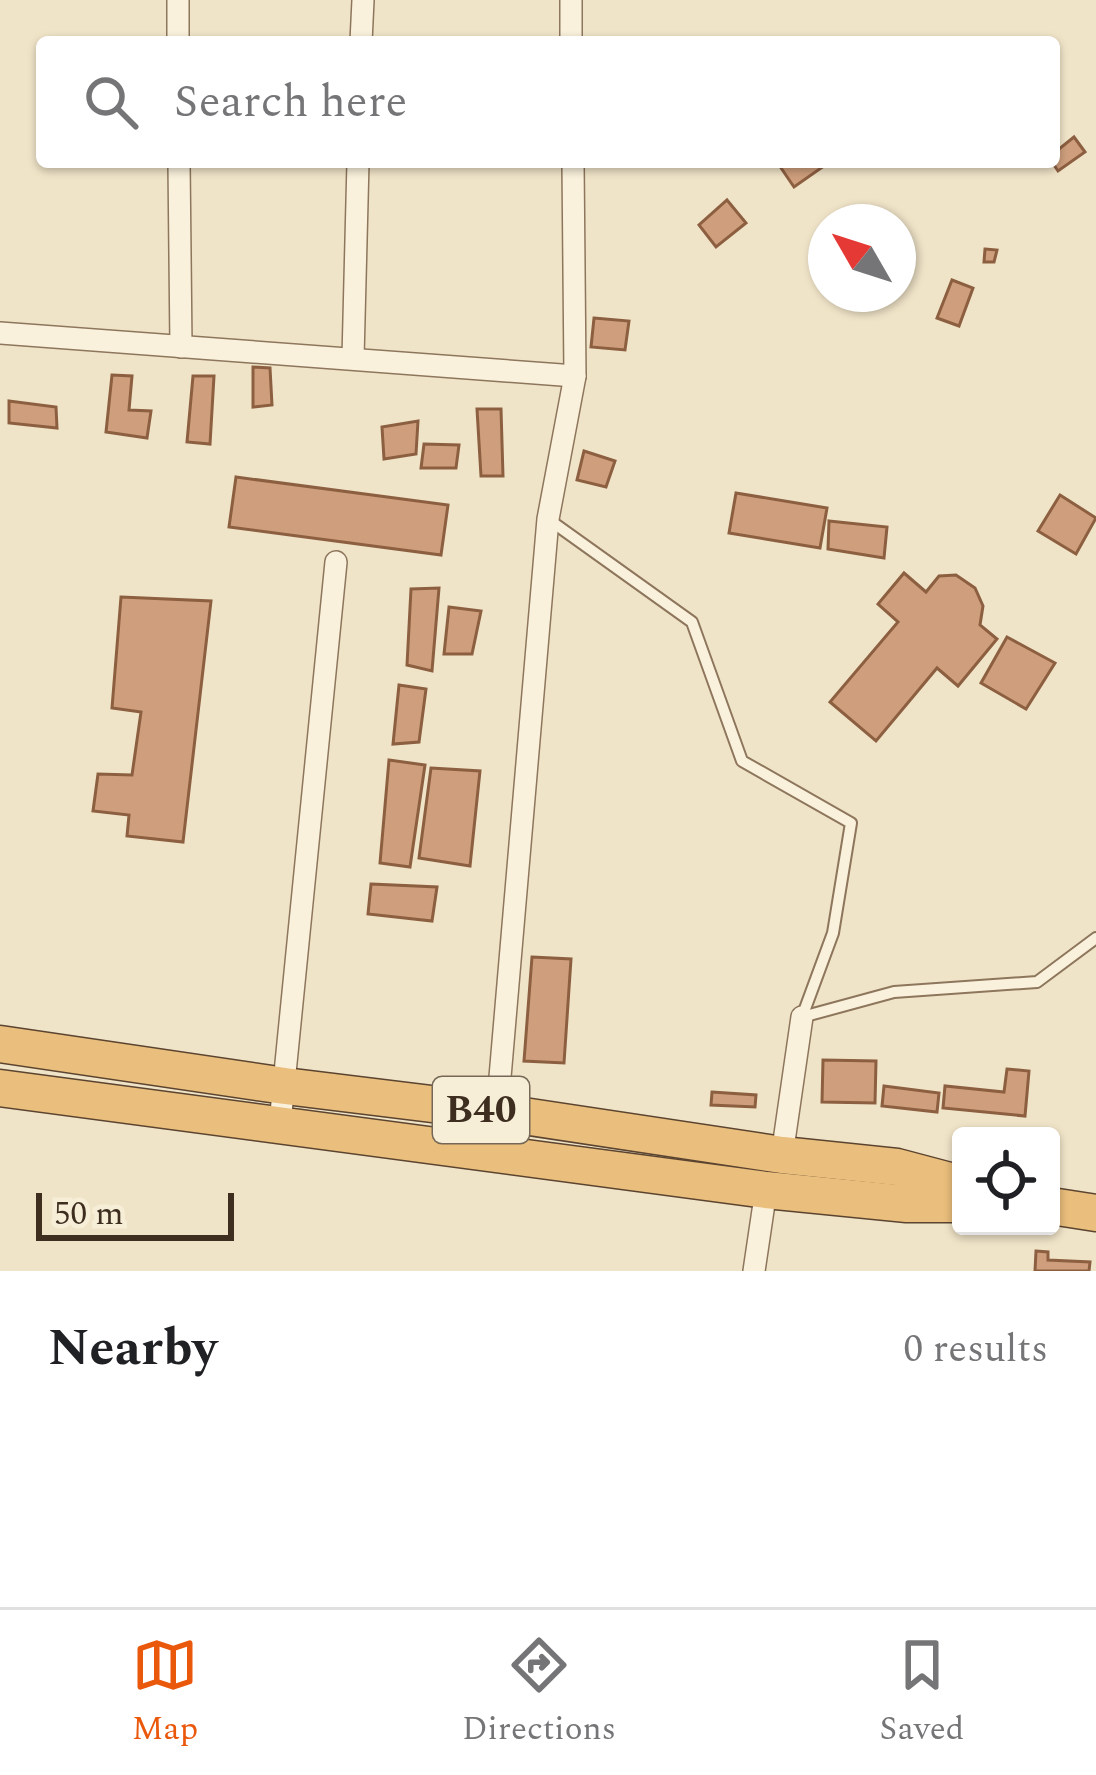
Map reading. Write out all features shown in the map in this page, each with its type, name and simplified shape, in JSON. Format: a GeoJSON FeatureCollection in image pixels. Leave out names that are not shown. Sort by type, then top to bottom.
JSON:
{"type":"FeatureCollection","features":[{"type":"Feature","properties":{"kind":"highway","name":"B40"},"geometry":{"type":"LineString","coordinates":[[0,1044],[782,1155],[897,1167],[952,1182]]}},
{"type":"Feature","properties":{"kind":"highway","name":"B40"},"geometry":{"type":"LineString","coordinates":[[0,1088],[766,1190],[952,1204]]}},
{"type":"Feature","properties":{"kind":"highway"},"geometry":{"type":"LineString","coordinates":[[1060,1207],[1096,1213]]}},
{"type":"Feature","properties":{"kind":"street"},"geometry":{"type":"LineString","coordinates":[[178,0],[178,36]]}},
{"type":"Feature","properties":{"kind":"street"},"geometry":{"type":"LineString","coordinates":[[362,0],[362,36]]}},
{"type":"Feature","properties":{"kind":"street"},"geometry":{"type":"LineString","coordinates":[[571,0],[572,36]]}},
{"type":"Feature","properties":{"kind":"street"},"geometry":{"type":"LineString","coordinates":[[179,168],[181,347]]}},
{"type":"Feature","properties":{"kind":"street"},"geometry":{"type":"LineString","coordinates":[[353,358],[358,168]]}},
{"type":"Feature","properties":{"kind":"street"},"geometry":{"type":"LineString","coordinates":[[497,1112],[548,519],[575,376],[573,168]]}},
{"type":"Feature","properties":{"kind":"street"},"geometry":{"type":"LineString","coordinates":[[0,333],[575,376]]}},
{"type":"Feature","properties":{"kind":"street"},"geometry":{"type":"LineString","coordinates":[[280,1124],[336,562]]}},
{"type":"Feature","properties":{"kind":"street"},"geometry":{"type":"LineString","coordinates":[[782,1155],[802,1017]]}},
{"type":"Feature","properties":{"kind":"street"},"geometry":{"type":"LineString","coordinates":[[754,1271],[766,1190]]}},
{"type":"Feature","properties":{"kind":"lane"},"geometry":{"type":"LineString","coordinates":[[548,519],[692,622],[742,761],[850,823],[833,933],[802,1017]]}},
{"type":"Feature","properties":{"kind":"lane"},"geometry":{"type":"LineString","coordinates":[[802,1017],[894,992],[1037,982],[1096,938]]}},
{"type":"Feature","properties":{"kind":"building"},"geometry":{"type":"Polygon","coordinates":[[[1074,137],[1085,152],[1058,171],[1060,148],[1074,137]]]}},
{"type":"Feature","properties":{"kind":"building"},"geometry":{"type":"Polygon","coordinates":[[[781,168],[821,168],[794,187],[781,168]]]}},
{"type":"Feature","properties":{"kind":"building"},"geometry":{"type":"Polygon","coordinates":[[[727,200],[746,223],[716,247],[699,225],[727,200]]]}},
{"type":"Feature","properties":{"kind":"building"},"geometry":{"type":"Polygon","coordinates":[[[985,249],[997,250],[994,262],[984,262],[985,249]]]}},
{"type":"Feature","properties":{"kind":"building"},"geometry":{"type":"Polygon","coordinates":[[[952,280],[973,288],[959,326],[937,318],[952,280]]]}},
{"type":"Feature","properties":{"kind":"building"},"geometry":{"type":"Polygon","coordinates":[[[594,318],[629,321],[625,350],[591,347],[594,318]]]}},
{"type":"Feature","properties":{"kind":"building"},"geometry":{"type":"Polygon","coordinates":[[[253,367],[270,368],[272,405],[253,407],[253,367]]]}},
{"type":"Feature","properties":{"kind":"building"},"geometry":{"type":"Polygon","coordinates":[[[112,375],[132,376],[129,410],[151,411],[147,438],[106,432],[112,375]]]}},
{"type":"Feature","properties":{"kind":"building"},"geometry":{"type":"Polygon","coordinates":[[[193,376],[214,376],[210,444],[187,442],[193,376]]]}},
{"type":"Feature","properties":{"kind":"building"},"geometry":{"type":"Polygon","coordinates":[[[9,401],[56,407],[57,428],[9,423],[9,401]]]}},
{"type":"Feature","properties":{"kind":"building"},"geometry":{"type":"Polygon","coordinates":[[[477,409],[501,409],[503,476],[481,476],[477,409]]]}},
{"type":"Feature","properties":{"kind":"building"},"geometry":{"type":"Polygon","coordinates":[[[418,421],[416,454],[384,459],[382,427],[418,421]]]}},
{"type":"Feature","properties":{"kind":"building"},"geometry":{"type":"Polygon","coordinates":[[[424,444],[459,445],[456,468],[421,468],[424,444]]]}},
{"type":"Feature","properties":{"kind":"building"},"geometry":{"type":"Polygon","coordinates":[[[584,451],[615,461],[606,487],[577,480],[584,451]]]}},
{"type":"Feature","properties":{"kind":"building"},"geometry":{"type":"Polygon","coordinates":[[[236,477],[448,505],[441,555],[229,527],[236,477]]]}},
{"type":"Feature","properties":{"kind":"building"},"geometry":{"type":"Polygon","coordinates":[[[736,493],[827,508],[820,548],[729,533],[736,493]]]}},
{"type":"Feature","properties":{"kind":"building"},"geometry":{"type":"Polygon","coordinates":[[[1060,495],[1096,518],[1076,554],[1038,531],[1060,495]]]}},
{"type":"Feature","properties":{"kind":"building"},"geometry":{"type":"Polygon","coordinates":[[[829,521],[887,527],[884,558],[828,549],[829,521]]]}},
{"type":"Feature","properties":{"kind":"building"},"geometry":{"type":"Polygon","coordinates":[[[904,573],[926,592],[939,576],[956,575],[975,588],[983,606],[980,625],[997,639],[958,686],[937,668],[876,741],[830,702],[898,622],[878,604],[904,573]]]}},
{"type":"Feature","properties":{"kind":"building"},"geometry":{"type":"Polygon","coordinates":[[[439,588],[432,671],[407,665],[411,589],[439,588]]]}},
{"type":"Feature","properties":{"kind":"building"},"geometry":{"type":"Polygon","coordinates":[[[121,597],[211,601],[183,842],[127,836],[129,815],[93,811],[98,774],[132,775],[141,712],[112,708],[121,597]]]}},
{"type":"Feature","properties":{"kind":"building"},"geometry":{"type":"Polygon","coordinates":[[[449,607],[481,611],[472,654],[444,654],[449,607]]]}},
{"type":"Feature","properties":{"kind":"building"},"geometry":{"type":"Polygon","coordinates":[[[1007,637],[1055,663],[1026,709],[981,683],[1007,637]]]}},
{"type":"Feature","properties":{"kind":"building"},"geometry":{"type":"Polygon","coordinates":[[[399,685],[426,689],[419,742],[393,744],[399,685]]]}},
{"type":"Feature","properties":{"kind":"building"},"geometry":{"type":"Polygon","coordinates":[[[389,760],[425,765],[410,867],[380,863],[389,760]]]}},
{"type":"Feature","properties":{"kind":"building"},"geometry":{"type":"Polygon","coordinates":[[[431,768],[480,771],[470,866],[419,858],[431,768]]]}},
{"type":"Feature","properties":{"kind":"building"},"geometry":{"type":"Polygon","coordinates":[[[371,884],[437,887],[432,921],[368,914],[371,884]]]}},
{"type":"Feature","properties":{"kind":"building"},"geometry":{"type":"Polygon","coordinates":[[[532,957],[571,959],[564,1063],[524,1061],[532,957]]]}},
{"type":"Feature","properties":{"kind":"building"},"geometry":{"type":"Polygon","coordinates":[[[823,1060],[876,1061],[875,1103],[822,1102],[823,1060]]]}},
{"type":"Feature","properties":{"kind":"building"},"geometry":{"type":"Polygon","coordinates":[[[1007,1069],[1029,1071],[1025,1116],[943,1108],[945,1086],[1004,1092],[1007,1069]]]}},
{"type":"Feature","properties":{"kind":"building"},"geometry":{"type":"Polygon","coordinates":[[[884,1086],[939,1093],[937,1112],[882,1106],[884,1086]]]}},
{"type":"Feature","properties":{"kind":"building"},"geometry":{"type":"Polygon","coordinates":[[[712,1092],[756,1095],[755,1107],[711,1105],[712,1092]]]}},
{"type":"Feature","properties":{"kind":"building"},"geometry":{"type":"Polygon","coordinates":[[[1036,1251],[1048,1252],[1048,1260],[1090,1262],[1089,1271],[1035,1271],[1036,1251]]]}}]}
